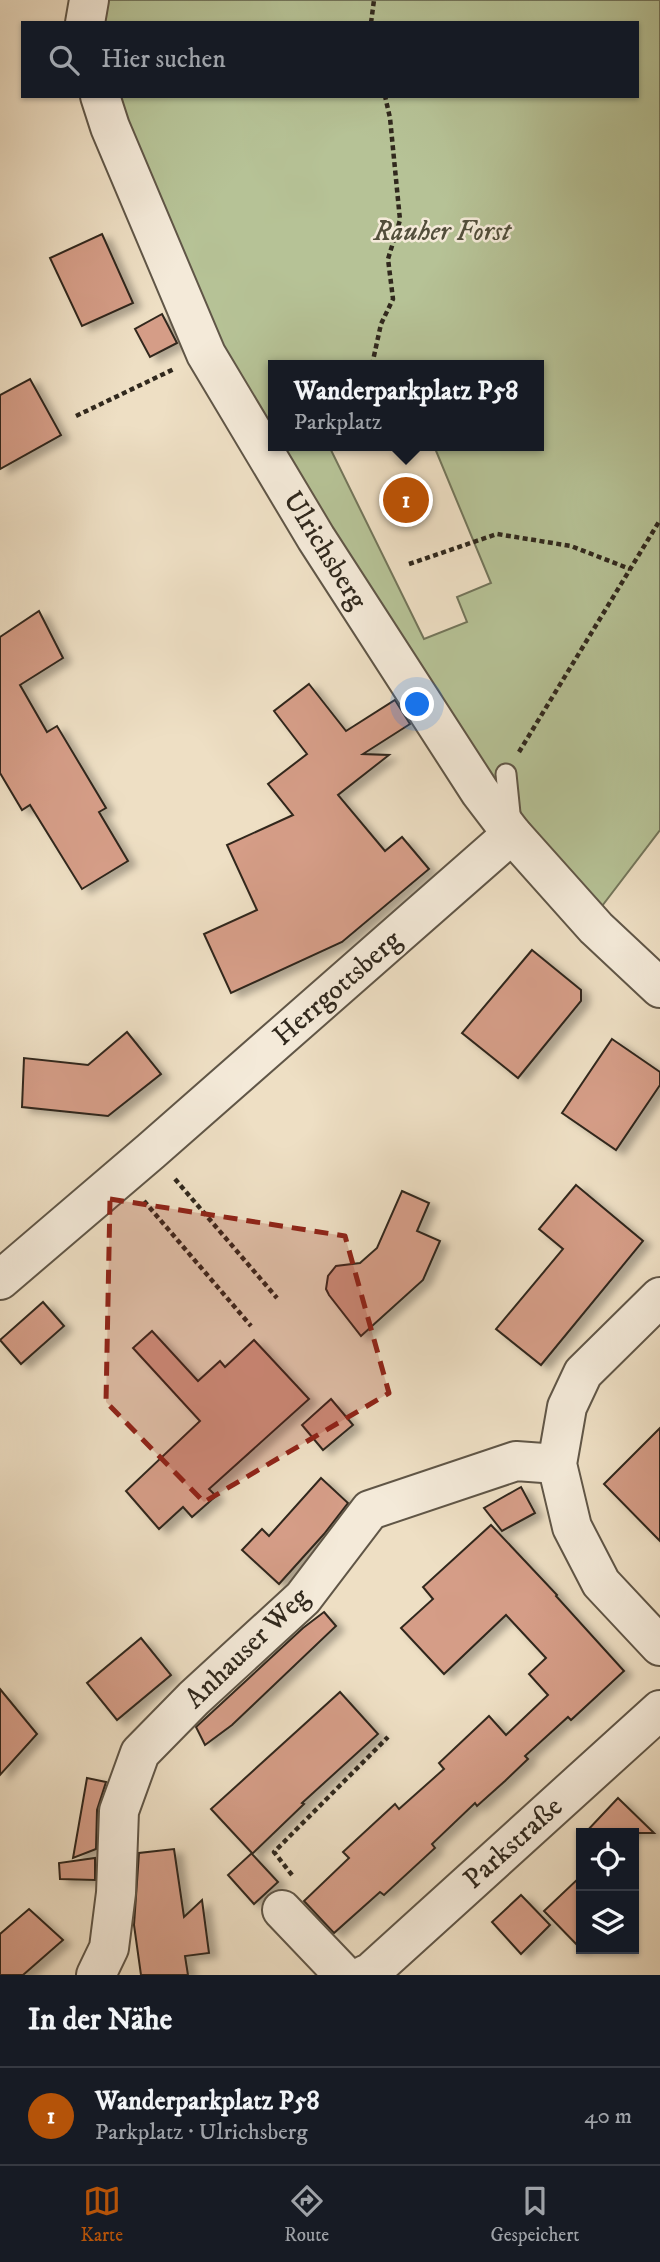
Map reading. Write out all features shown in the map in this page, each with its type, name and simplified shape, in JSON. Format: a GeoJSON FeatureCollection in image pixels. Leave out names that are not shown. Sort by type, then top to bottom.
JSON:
{"type":"FeatureCollection","features":[{"type":"Feature","properties":{"kind":"street"},"geometry":{"type":"LineString","coordinates":[[85,21],[89,0]]}},
{"type":"Feature","properties":{"kind":"street","name":"Ulrichsberg"},"geometry":{"type":"LineString","coordinates":[[101,98],[110,127],[206,354],[316,538],[480,792],[512,834]]}},
{"type":"Feature","properties":{"kind":"street"},"geometry":{"type":"LineString","coordinates":[[512,834],[596,928],[660,988]]}},
{"type":"Feature","properties":{"kind":"street","name":"Herrgottsberg"},"geometry":{"type":"LineString","coordinates":[[2,1273],[151,1151],[512,834]]}},
{"type":"Feature","properties":{"kind":"street"},"geometry":{"type":"LineString","coordinates":[[660,1297],[583,1373],[567,1406],[557,1464],[572,1528],[601,1583],[660,1646]]}},
{"type":"Feature","properties":{"kind":"street","name":"Anhauser Weg"},"geometry":{"type":"LineString","coordinates":[[96,1975],[109,1948],[116,1893],[119,1811],[140,1753],[194,1698],[303,1598],[370,1510],[516,1461],[557,1464]]}},
{"type":"Feature","properties":{"kind":"street","name":"Parkstraße"},"geometry":{"type":"LineString","coordinates":[[365,1975],[660,1710]]}},
{"type":"Feature","properties":{"kind":"street"},"geometry":{"type":"LineString","coordinates":[[282,1910],[344,1975]]}},
{"type":"Feature","properties":{"kind":"lane"},"geometry":{"type":"LineString","coordinates":[[506,774],[512,834]]}},
{"type":"Feature","properties":{"kind":"path"},"geometry":{"type":"LineString","coordinates":[[372,21],[374,0]]}},
{"type":"Feature","properties":{"kind":"path"},"geometry":{"type":"LineString","coordinates":[[373,360],[381,324],[393,299],[388,259],[400,220],[390,118],[385,98]]}},
{"type":"Feature","properties":{"kind":"path"},"geometry":{"type":"LineString","coordinates":[[76,415],[206,354]]}},
{"type":"Feature","properties":{"kind":"path"},"geometry":{"type":"LineString","coordinates":[[506,774],[660,520]]}},
{"type":"Feature","properties":{"kind":"path"},"geometry":{"type":"LineString","coordinates":[[409,564],[497,534],[572,546],[630,569]]}},
{"type":"Feature","properties":{"kind":"path"},"geometry":{"type":"LineString","coordinates":[[151,1151],[277,1298]]}},
{"type":"Feature","properties":{"kind":"path"},"geometry":{"type":"LineString","coordinates":[[122,1175],[251,1326]]}},
{"type":"Feature","properties":{"kind":"path"},"geometry":{"type":"LineString","coordinates":[[282,1910],[294,1877],[274,1852],[388,1737]]}},
{"type":"Feature","properties":{"kind":"highlighted area"},"geometry":{"type":"Polygon","coordinates":[[[110,1199],[345,1236],[389,1393],[204,1502],[106,1402],[110,1199]]]}},
{"type":"Feature","properties":{"kind":"green space","name":"Rauher Forst"},"geometry":{"type":"Polygon","coordinates":[[[106,0],[660,0],[660,830],[599,910],[526,827],[327,529],[281,451],[331,451],[424,639],[467,622],[457,597],[491,583],[436,451],[544,451],[544,360],[268,360],[268,429],[221,349],[185,272],[119,98],[639,98],[639,21],[103,21],[106,0]]]}},
{"type":"Feature","properties":{"kind":"building"},"geometry":{"type":"Polygon","coordinates":[[[102,234],[133,303],[82,326],[50,258],[102,234]]]}},
{"type":"Feature","properties":{"kind":"building"},"geometry":{"type":"Polygon","coordinates":[[[162,314],[177,343],[150,357],[135,329],[162,314]]]}},
{"type":"Feature","properties":{"kind":"building"},"geometry":{"type":"Polygon","coordinates":[[[30,379],[61,435],[0,469],[0,395],[30,379]]]}},
{"type":"Feature","properties":{"kind":"building"},"geometry":{"type":"Polygon","coordinates":[[[39,611],[63,658],[20,685],[47,732],[57,726],[106,808],[99,812],[128,861],[82,889],[30,805],[22,810],[0,773],[0,637],[39,611]]]}},
{"type":"Feature","properties":{"kind":"building"},"geometry":{"type":"Polygon","coordinates":[[[309,684],[346,731],[395,700],[410,724],[363,754],[389,755],[338,795],[385,851],[402,837],[429,869],[342,942],[231,993],[204,934],[257,910],[227,845],[293,815],[268,784],[307,754],[274,711],[309,684]]]}},
{"type":"Feature","properties":{"kind":"building"},"geometry":{"type":"Polygon","coordinates":[[[532,950],[581,990],[581,1001],[518,1078],[462,1033],[532,950]]]}},
{"type":"Feature","properties":{"kind":"building"},"geometry":{"type":"Polygon","coordinates":[[[127,1032],[161,1074],[108,1116],[22,1107],[24,1058],[88,1065],[127,1032]]]}},
{"type":"Feature","properties":{"kind":"building"},"geometry":{"type":"Polygon","coordinates":[[[612,1039],[660,1072],[660,1085],[616,1150],[562,1113],[612,1039]]]}},
{"type":"Feature","properties":{"kind":"building"},"geometry":{"type":"Polygon","coordinates":[[[576,1185],[643,1241],[541,1365],[496,1329],[563,1249],[539,1229],[576,1185]]]}},
{"type":"Feature","properties":{"kind":"building"},"geometry":{"type":"Polygon","coordinates":[[[402,1191],[429,1203],[417,1231],[440,1241],[423,1280],[361,1336],[329,1295],[326,1289],[328,1276],[336,1266],[360,1263],[377,1248],[402,1191]]]}},
{"type":"Feature","properties":{"kind":"building"},"geometry":{"type":"Polygon","coordinates":[[[43,1302],[64,1326],[21,1364],[0,1340],[43,1302]]]}},
{"type":"Feature","properties":{"kind":"building"},"geometry":{"type":"Polygon","coordinates":[[[152,1331],[198,1381],[220,1361],[225,1367],[254,1340],[309,1399],[209,1489],[216,1496],[192,1517],[183,1507],[159,1529],[126,1491],[200,1421],[133,1348],[152,1331]]]}},
{"type":"Feature","properties":{"kind":"building"},"geometry":{"type":"Polygon","coordinates":[[[331,1399],[353,1425],[323,1450],[302,1425],[331,1399]]]}},
{"type":"Feature","properties":{"kind":"building"},"geometry":{"type":"Polygon","coordinates":[[[660,1428],[660,1541],[604,1484],[660,1428]]]}},
{"type":"Feature","properties":{"kind":"building"},"geometry":{"type":"Polygon","coordinates":[[[321,1478],[348,1503],[279,1584],[242,1550],[262,1529],[269,1536],[321,1478]]]}},
{"type":"Feature","properties":{"kind":"building"},"geometry":{"type":"Polygon","coordinates":[[[521,1487],[535,1513],[502,1531],[484,1508],[521,1487]]]}},
{"type":"Feature","properties":{"kind":"building"},"geometry":{"type":"Polygon","coordinates":[[[491,1525],[624,1671],[571,1720],[568,1717],[525,1756],[528,1759],[477,1806],[475,1803],[432,1844],[435,1848],[384,1895],[380,1892],[334,1933],[304,1901],[349,1858],[343,1852],[395,1804],[399,1809],[444,1769],[439,1763],[489,1716],[506,1735],[548,1695],[529,1674],[546,1658],[506,1615],[444,1674],[401,1628],[433,1599],[423,1587],[491,1525]]]}},
{"type":"Feature","properties":{"kind":"building"},"geometry":{"type":"Polygon","coordinates":[[[324,1612],[336,1626],[232,1725],[205,1745],[196,1727],[303,1628],[324,1612]]]}},
{"type":"Feature","properties":{"kind":"building"},"geometry":{"type":"Polygon","coordinates":[[[141,1638],[171,1675],[117,1720],[87,1683],[141,1638]]]}},
{"type":"Feature","properties":{"kind":"building"},"geometry":{"type":"Polygon","coordinates":[[[0,1689],[37,1734],[0,1775],[0,1689]]]}},
{"type":"Feature","properties":{"kind":"building"},"geometry":{"type":"Polygon","coordinates":[[[340,1692],[378,1734],[302,1803],[304,1804],[252,1854],[278,1882],[254,1904],[228,1875],[252,1853],[211,1809],[340,1692]]]}},
{"type":"Feature","properties":{"kind":"building"},"geometry":{"type":"Polygon","coordinates":[[[87,1778],[106,1782],[97,1810],[96,1849],[73,1858],[87,1778]]]}},
{"type":"Feature","properties":{"kind":"building"},"geometry":{"type":"Polygon","coordinates":[[[618,1798],[654,1833],[639,1833],[639,1828],[590,1828],[618,1798]]]}},
{"type":"Feature","properties":{"kind":"building"},"geometry":{"type":"Polygon","coordinates":[[[174,1849],[184,1917],[202,1900],[209,1953],[185,1956],[188,1975],[141,1975],[134,1925],[139,1853],[174,1849]]]}},
{"type":"Feature","properties":{"kind":"building"},"geometry":{"type":"Polygon","coordinates":[[[95,1858],[95,1880],[60,1879],[59,1863],[95,1858]]]}},
{"type":"Feature","properties":{"kind":"building"},"geometry":{"type":"Polygon","coordinates":[[[576,1881],[576,1944],[544,1911],[576,1881]]]}},
{"type":"Feature","properties":{"kind":"building"},"geometry":{"type":"Polygon","coordinates":[[[521,1895],[550,1925],[521,1954],[492,1922],[521,1895]]]}},
{"type":"Feature","properties":{"kind":"building"},"geometry":{"type":"Polygon","coordinates":[[[29,1909],[63,1940],[23,1975],[0,1975],[0,1934],[29,1909]]]}},
{"type":"Feature","properties":{"kind":"place","name":"Wanderparkplatz P58"},"geometry":{"type":"Point","coordinates":[406,500]}}]}
